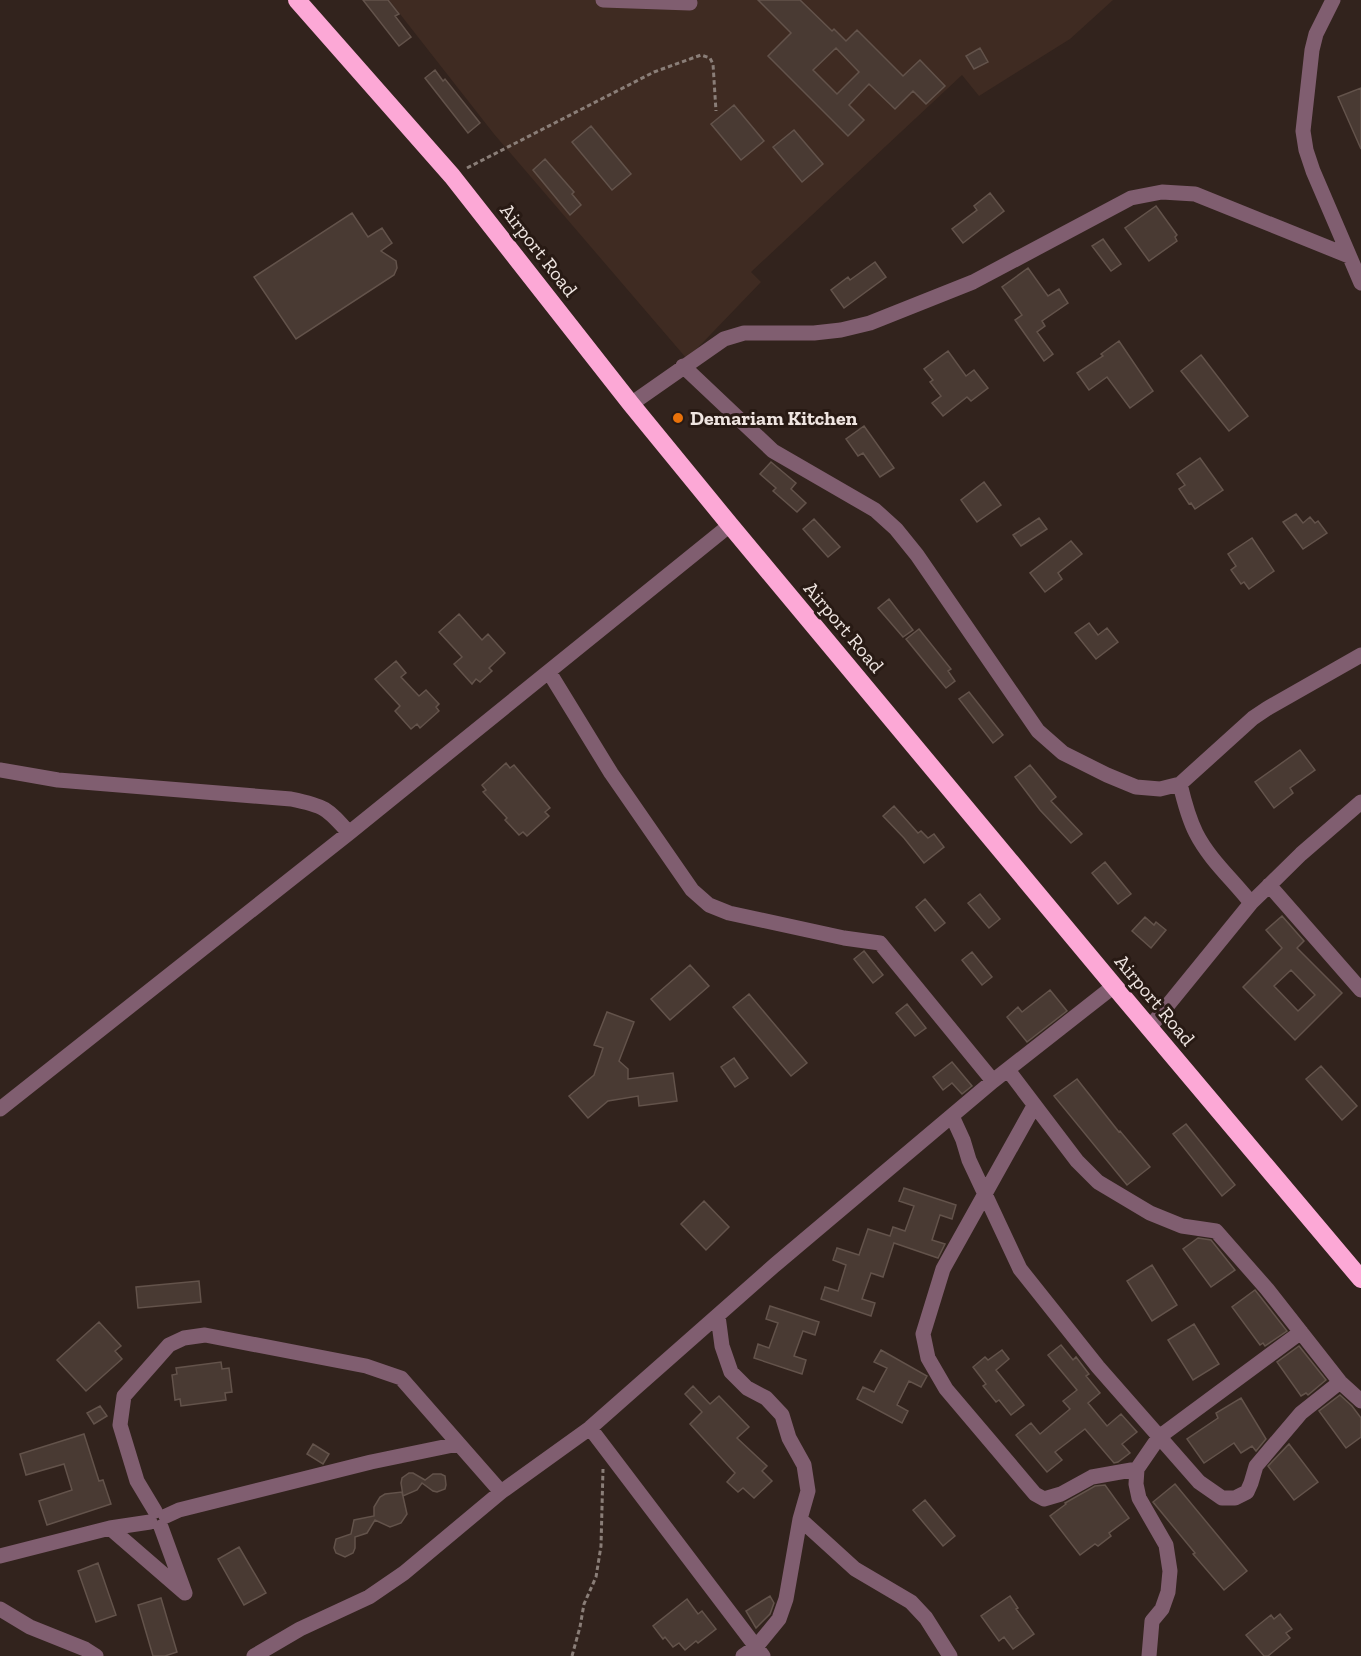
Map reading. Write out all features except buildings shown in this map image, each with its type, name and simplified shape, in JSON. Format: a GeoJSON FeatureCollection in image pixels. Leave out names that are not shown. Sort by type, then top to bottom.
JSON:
{"type":"FeatureCollection","features":[{"type":"Feature","properties":{"kind":"highway","name":"Airport Road"},"geometry":{"type":"LineString","coordinates":[[297,0],[452,176],[631,404],[730,525],[1361,1279]]}},
{"type":"Feature","properties":{"kind":"street"},"geometry":{"type":"LineString","coordinates":[[603,0],[690,3]]}},
{"type":"Feature","properties":{"kind":"street"},"geometry":{"type":"LineString","coordinates":[[1333,0],[1314,42],[1303,131],[1313,171],[1361,283]]}},
{"type":"Feature","properties":{"kind":"street"},"geometry":{"type":"LineString","coordinates":[[631,404],[724,339],[744,333],[814,333],[841,330],[870,322],[973,282],[1131,198],[1162,192],[1195,194],[1349,256]]}},
{"type":"Feature","properties":{"kind":"street"},"geometry":{"type":"LineString","coordinates":[[683,366],[773,451],[875,510],[896,529],[918,555],[1038,731],[1062,753],[1136,787],[1160,789],[1180,784],[1253,718],[1361,655]]}},
{"type":"Feature","properties":{"kind":"street"},"geometry":{"type":"LineString","coordinates":[[0,1109],[349,833],[730,525]]}},
{"type":"Feature","properties":{"kind":"street"},"geometry":{"type":"LineString","coordinates":[[549,672],[611,773],[692,890],[709,905],[729,913],[880,944],[993,1081]]}},
{"type":"Feature","properties":{"kind":"street"},"geometry":{"type":"LineString","coordinates":[[0,770],[68,781],[291,799],[313,803],[328,810],[349,833]]}},
{"type":"Feature","properties":{"kind":"street"},"geometry":{"type":"LineString","coordinates":[[1180,784],[1196,833],[1207,850],[1251,903]]}},
{"type":"Feature","properties":{"kind":"street"},"geometry":{"type":"LineString","coordinates":[[1150,1028],[1251,903],[1301,854],[1361,802]]}},
{"type":"Feature","properties":{"kind":"street"},"geometry":{"type":"LineString","coordinates":[[1269,885],[1361,990]]}},
{"type":"Feature","properties":{"kind":"street"},"geometry":{"type":"LineString","coordinates":[[254,1656],[300,1629],[369,1597],[404,1573],[501,1492],[590,1428],[776,1264],[993,1081],[1114,986]]}},
{"type":"Feature","properties":{"kind":"street"},"geometry":{"type":"LineString","coordinates":[[1008,1070],[1077,1161],[1098,1182],[1150,1213],[1182,1226],[1216,1231],[1268,1289],[1340,1382],[1361,1401]]}},
{"type":"Feature","properties":{"kind":"street"},"geometry":{"type":"LineString","coordinates":[[1034,1106],[943,1269],[923,1334],[928,1358],[946,1389],[1035,1494],[1044,1499],[1061,1494],[1092,1478],[1137,1469]]}},
{"type":"Feature","properties":{"kind":"street"},"geometry":{"type":"LineString","coordinates":[[952,1116],[969,1160],[1020,1269],[1098,1367],[1159,1437],[1199,1482],[1222,1498],[1235,1498],[1247,1492],[1256,1466],[1301,1413],[1340,1382]]}},
{"type":"Feature","properties":{"kind":"street"},"geometry":{"type":"LineString","coordinates":[[718,1316],[723,1346],[731,1372],[747,1388],[766,1398],[782,1415],[789,1438],[804,1465],[808,1491],[800,1519],[786,1599],[779,1619],[759,1651],[743,1656]]}},
{"type":"Feature","properties":{"kind":"street"},"geometry":{"type":"LineString","coordinates":[[1149,1656],[1152,1621],[1162,1609],[1168,1592],[1170,1571],[1166,1545],[1139,1498],[1136,1484],[1137,1469],[1159,1437],[1300,1332]]}},
{"type":"Feature","properties":{"kind":"street"},"geometry":{"type":"LineString","coordinates":[[110,1528],[185,1593],[158,1519],[137,1481],[120,1425],[124,1396],[169,1345],[184,1338],[205,1335],[366,1366],[401,1378],[501,1492]]}},
{"type":"Feature","properties":{"kind":"street"},"geometry":{"type":"LineString","coordinates":[[590,1428],[759,1651]]}},
{"type":"Feature","properties":{"kind":"street"},"geometry":{"type":"LineString","coordinates":[[0,1556],[110,1528],[158,1519],[179,1510],[348,1468],[458,1444]]}},
{"type":"Feature","properties":{"kind":"street"},"geometry":{"type":"LineString","coordinates":[[800,1519],[855,1569],[910,1602],[926,1618],[950,1656]]}},
{"type":"Feature","properties":{"kind":"street"},"geometry":{"type":"LineString","coordinates":[[0,1609],[30,1627],[85,1649],[96,1656]]}},
{"type":"Feature","properties":{"kind":"path"},"geometry":{"type":"LineString","coordinates":[[452,176],[654,72],[700,55],[710,58],[713,64],[716,111]]}},
{"type":"Feature","properties":{"kind":"path"},"geometry":{"type":"LineString","coordinates":[[572,1656],[584,1604],[596,1577],[601,1546],[603,1446]]}},
{"type":"Feature","properties":{"kind":"shaded area"},"geometry":{"type":"Polygon","coordinates":[[[389,0],[1113,0],[1070,39],[979,96],[962,75],[751,272],[761,282],[687,359],[494,134],[389,0]]]}},
{"type":"Feature","properties":{"kind":"place","name":"Demariam Kitchen"},"geometry":{"type":"Point","coordinates":[678,418]}}]}
